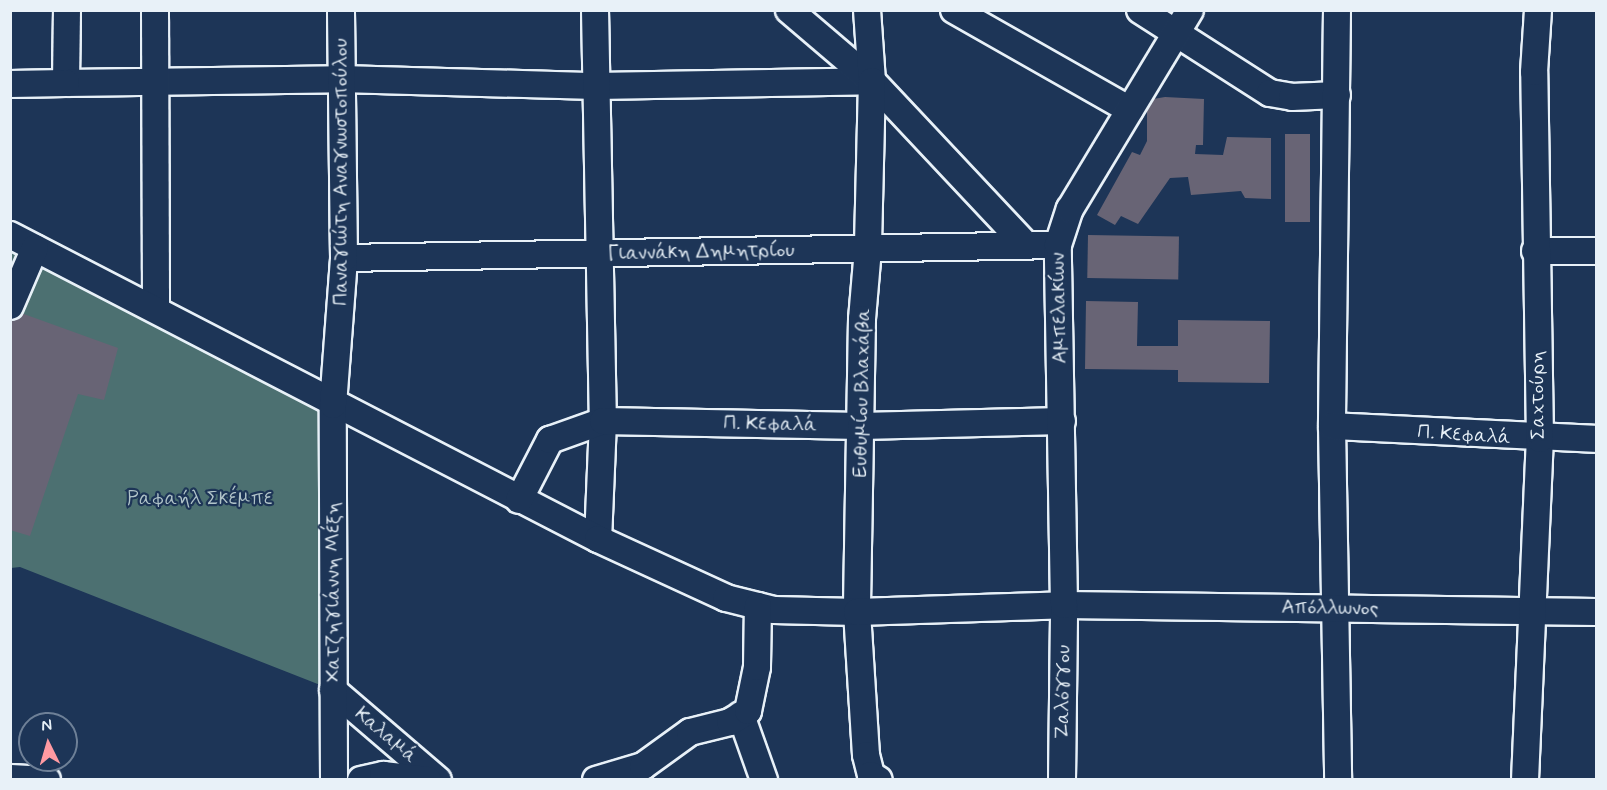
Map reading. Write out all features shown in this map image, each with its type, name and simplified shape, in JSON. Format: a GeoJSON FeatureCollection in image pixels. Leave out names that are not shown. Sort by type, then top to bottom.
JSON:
{"type":"FeatureCollection","features":[{"type":"Feature","properties":{"kind":"street"},"geometry":{"type":"LineString","coordinates":[[66,83],[67,10]]}},
{"type":"Feature","properties":{"kind":"street"},"geometry":{"type":"LineString","coordinates":[[155,10],[156,308]]}},
{"type":"Feature","properties":{"kind":"street","name":"Παναγιώτη Αναγνωστοπούλου"},"geometry":{"type":"LineString","coordinates":[[333,405],[344,258],[341,10]]}},
{"type":"Feature","properties":{"kind":"street"},"geometry":{"type":"LineString","coordinates":[[595,10],[603,421],[598,539]]}},
{"type":"Feature","properties":{"kind":"street"},"geometry":{"type":"LineString","coordinates":[[789,10],[872,81],[1027,246]]}},
{"type":"Feature","properties":{"kind":"street","name":"Ευθυμίου Βλαχάβα"},"geometry":{"type":"LineString","coordinates":[[867,10],[872,81],[868,249],[862,319],[857,612],[866,755],[875,778]]}},
{"type":"Feature","properties":{"kind":"street"},"geometry":{"type":"LineString","coordinates":[[954,10],[1130,110]]}},
{"type":"Feature","properties":{"kind":"street"},"geometry":{"type":"LineString","coordinates":[[1140,10],[1270,93],[1292,97],[1337,95]]}},
{"type":"Feature","properties":{"kind":"street","name":"Αμπελακίων"},"geometry":{"type":"LineString","coordinates":[[1064,605],[1058,245],[1070,209],[1190,10]]}},
{"type":"Feature","properties":{"kind":"street"},"geometry":{"type":"LineString","coordinates":[[1337,10],[1332,426],[1338,609],[1338,780]]}},
{"type":"Feature","properties":{"kind":"street","name":"Σαχτούρη"},"geometry":{"type":"LineString","coordinates":[[1525,780],[1530,611],[1540,439],[1535,251],[1534,72],[1538,10]]}},
{"type":"Feature","properties":{"kind":"street"},"geometry":{"type":"LineString","coordinates":[[10,84],[341,79],[596,86],[872,81]]}},
{"type":"Feature","properties":{"kind":"street","name":"Απόλλωνος"},"geometry":{"type":"LineString","coordinates":[[10,235],[156,308],[333,405],[519,501],[726,598],[774,610],[857,612],[1064,605],[1596,612]]}},
{"type":"Feature","properties":{"kind":"street","name":"Γιαννάκη Δημητρίου"},"geometry":{"type":"LineString","coordinates":[[344,258],[1058,245]]}},
{"type":"Feature","properties":{"kind":"street"},"geometry":{"type":"LineString","coordinates":[[10,306],[35,248]]}},
{"type":"Feature","properties":{"kind":"street"},"geometry":{"type":"LineString","coordinates":[[1535,251],[1596,251]]}},
{"type":"Feature","properties":{"kind":"street","name":"Χατζηγιάννη Μέξη"},"geometry":{"type":"LineString","coordinates":[[333,405],[334,780]]}},
{"type":"Feature","properties":{"kind":"street","name":"Π. Κεφαλά"},"geometry":{"type":"LineString","coordinates":[[519,501],[550,440],[603,421],[861,426],[1062,421]]}},
{"type":"Feature","properties":{"kind":"street","name":"Π. Κεφαλά"},"geometry":{"type":"LineString","coordinates":[[1332,426],[1540,439],[1596,439]]}},
{"type":"Feature","properties":{"kind":"street","name":"Ζαλόγγου"},"geometry":{"type":"LineString","coordinates":[[1062,780],[1064,605]]}},
{"type":"Feature","properties":{"kind":"street"},"geometry":{"type":"LineString","coordinates":[[596,780],[644,766],[690,732],[748,711],[754,696],[758,606]]}},
{"type":"Feature","properties":{"kind":"street","name":"Καλαμά"},"geometry":{"type":"LineString","coordinates":[[333,690],[438,780]]}},
{"type":"Feature","properties":{"kind":"street"},"geometry":{"type":"LineString","coordinates":[[741,715],[764,780]]}},
{"type":"Feature","properties":{"kind":"street"},"geometry":{"type":"LineString","coordinates":[[361,780],[383,775],[428,780]]}},
{"type":"Feature","properties":{"kind":"street"},"geometry":{"type":"LineString","coordinates":[[10,778],[48,780]]}},
{"type":"Feature","properties":{"kind":"green space","name":"Ραφαήλ Σκέμπε"},"geometry":{"type":"Polygon","coordinates":[[[10,235],[333,405],[333,690],[20,567],[11,568],[10,235]]]}},
{"type":"Feature","properties":{"kind":"building"},"geometry":{"type":"Polygon","coordinates":[[[1165,97],[1204,99],[1203,145],[1196,145],[1195,154],[1223,155],[1227,137],[1271,138],[1271,199],[1245,198],[1241,191],[1191,195],[1188,177],[1170,178],[1138,224],[1121,216],[1115,225],[1097,215],[1132,152],[1140,155],[1147,141],[1147,100],[1165,97]]]}},
{"type":"Feature","properties":{"kind":"building"},"geometry":{"type":"Polygon","coordinates":[[[1285,134],[1310,134],[1310,222],[1285,222],[1285,134]]]}},
{"type":"Feature","properties":{"kind":"building"},"geometry":{"type":"Polygon","coordinates":[[[1088,235],[1179,237],[1178,280],[1087,278],[1088,235]]]}},
{"type":"Feature","properties":{"kind":"building"},"geometry":{"type":"Polygon","coordinates":[[[1086,301],[1138,302],[1137,346],[1178,346],[1178,320],[1270,321],[1269,383],[1178,382],[1178,370],[1085,369],[1086,301]]]}},
{"type":"Feature","properties":{"kind":"building"},"geometry":{"type":"Polygon","coordinates":[[[10,309],[118,348],[104,400],[78,394],[30,536],[10,530],[10,309]]]}}]}
